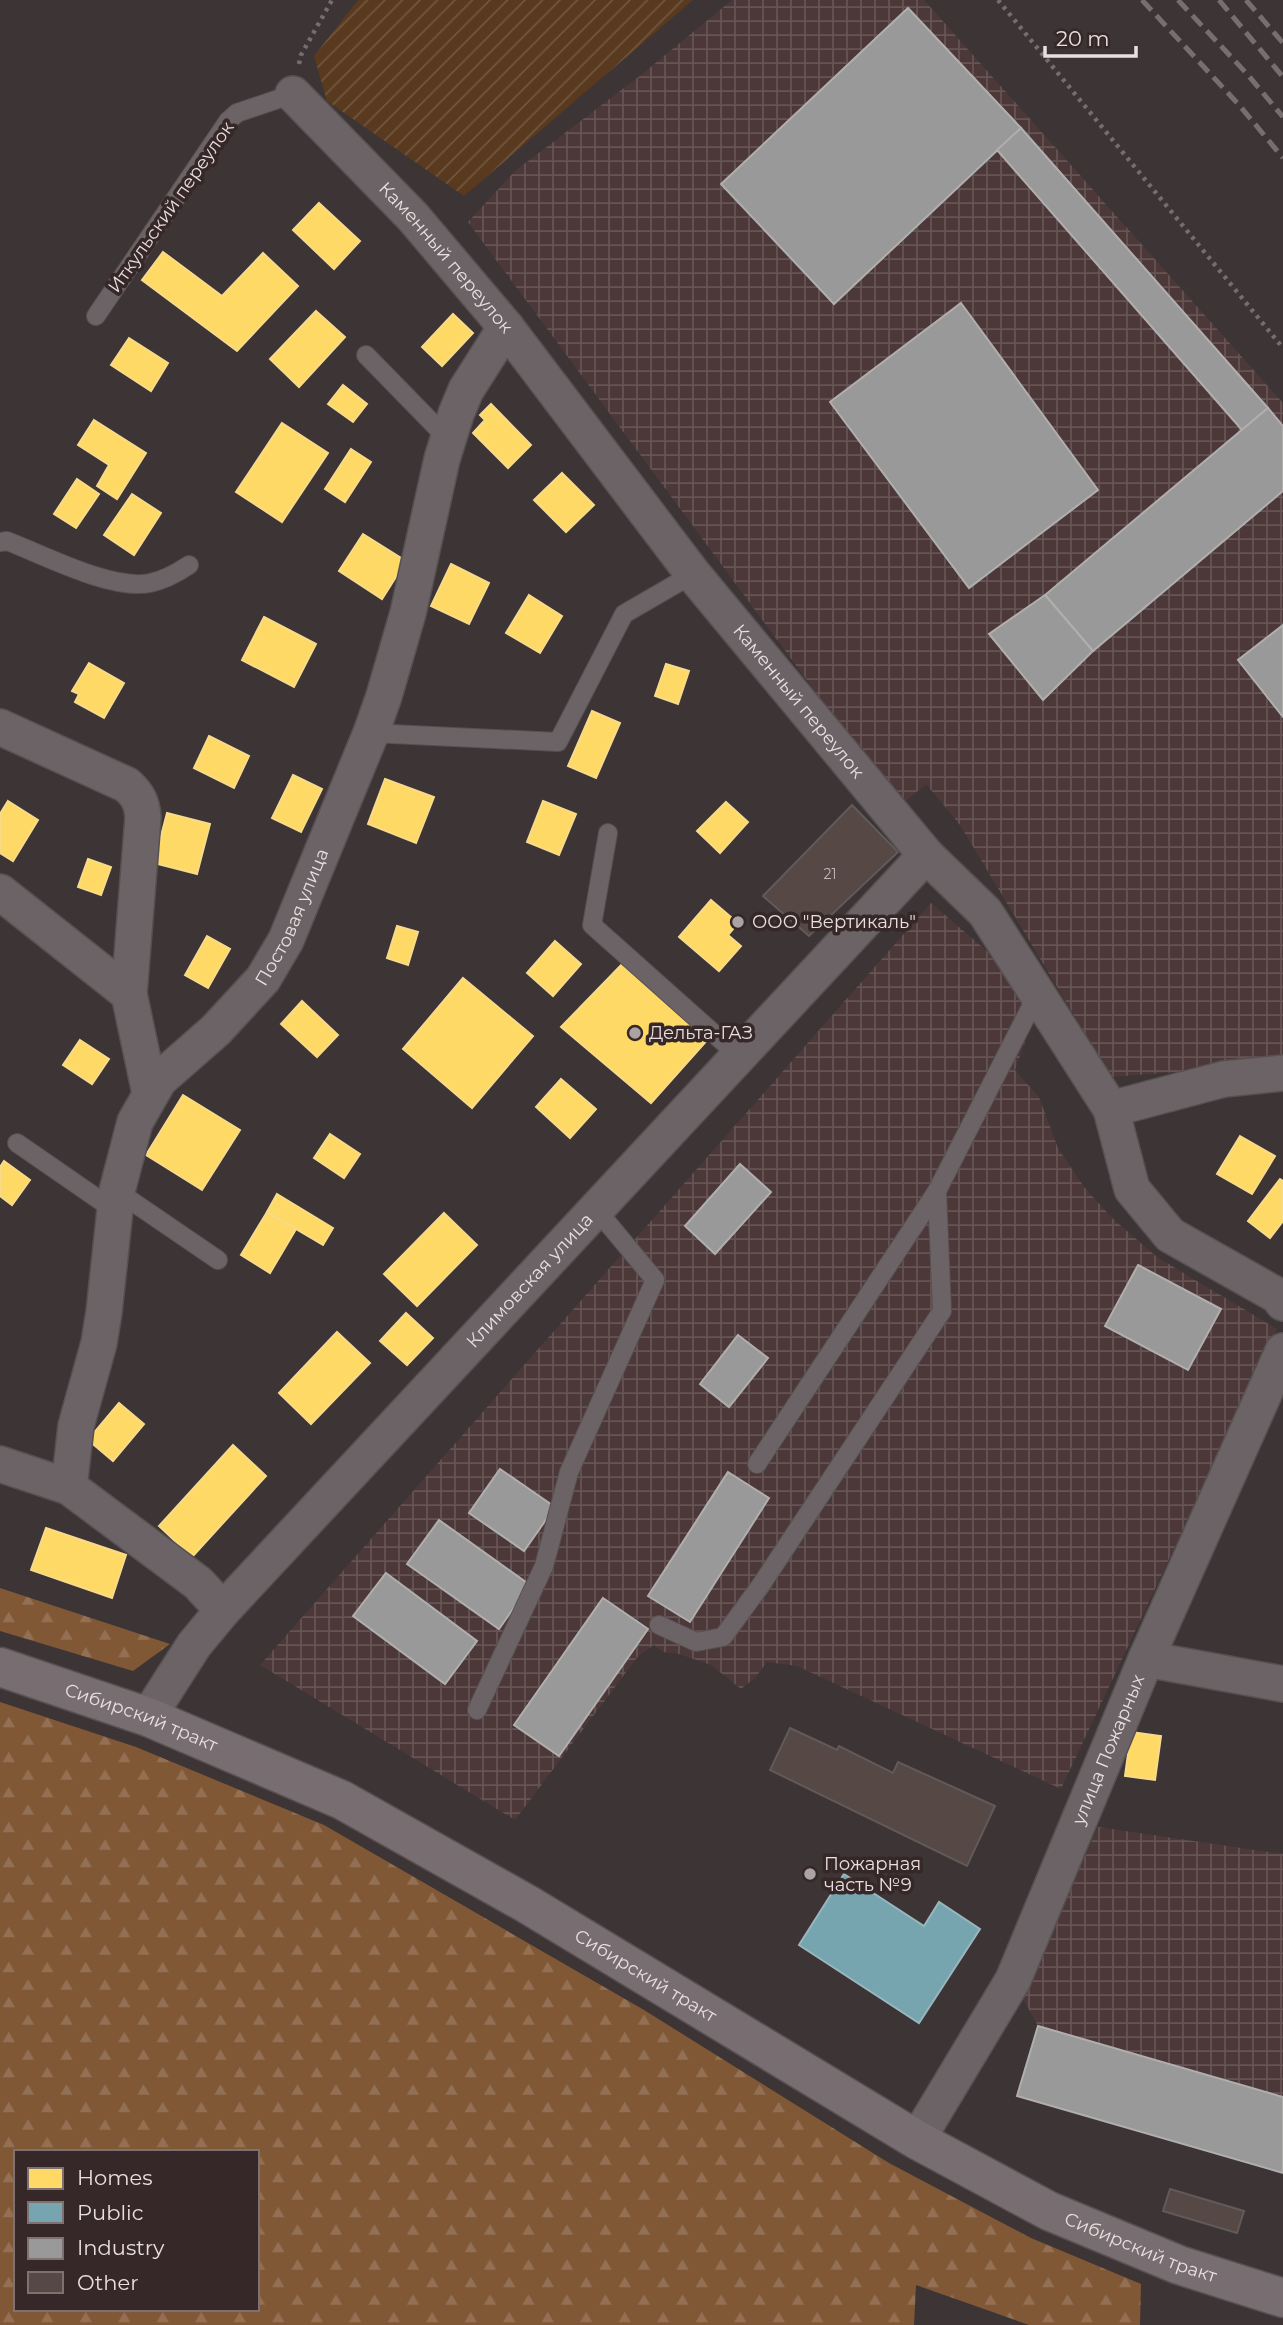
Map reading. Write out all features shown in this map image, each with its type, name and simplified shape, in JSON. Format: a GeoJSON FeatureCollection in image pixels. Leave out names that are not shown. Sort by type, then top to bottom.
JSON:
{"type":"FeatureCollection","features":[{"type":"Feature","properties":{"kind":"main road","name":"Сибирский тракт"},"geometry":{"type":"LineString","coordinates":[[0,1667],[149,1717],[342,1800],[527,1904],[917,2140],[1049,2211],[1179,2265],[1283,2298]]}},
{"type":"Feature","properties":{"kind":"street","name":"Каменный переулок"},"geometry":{"type":"LineString","coordinates":[[293,94],[413,217],[506,327],[693,574],[926,855],[985,912],[1111,1109],[1132,1189],[1170,1235],[1278,1296],[1283,1303]]}},
{"type":"Feature","properties":{"kind":"street","name":"Постовая улица"},"geometry":{"type":"LineString","coordinates":[[69,1487],[76,1426],[101,1333],[115,1201],[135,1122],[150,1093],[173,1066],[216,1030],[263,979],[289,933],[371,733],[408,613],[448,439],[466,390],[506,327]]}},
{"type":"Feature","properties":{"kind":"street"},"geometry":{"type":"LineString","coordinates":[[0,727],[128,785],[139,797],[143,817],[129,994],[150,1093]]}},
{"type":"Feature","properties":{"kind":"street","name":"Климовская улица"},"geometry":{"type":"LineString","coordinates":[[149,1717],[194,1646],[223,1610],[926,855]]}},
{"type":"Feature","properties":{"kind":"street"},"geometry":{"type":"LineString","coordinates":[[0,892],[129,994]]}},
{"type":"Feature","properties":{"kind":"street"},"geometry":{"type":"LineString","coordinates":[[1111,1109],[1224,1079],[1283,1073]]}},
{"type":"Feature","properties":{"kind":"street","name":"улица Пожарных"},"geometry":{"type":"LineString","coordinates":[[917,2140],[1013,1979],[1146,1659],[1283,1351]]}},
{"type":"Feature","properties":{"kind":"street"},"geometry":{"type":"LineString","coordinates":[[0,1464],[69,1487],[198,1583],[223,1610]]}},
{"type":"Feature","properties":{"kind":"street"},"geometry":{"type":"LineString","coordinates":[[1146,1659],[1283,1684]]}},
{"type":"Feature","properties":{"kind":"lane","name":"Иткульский переулок"},"geometry":{"type":"LineString","coordinates":[[96,316],[228,121],[237,113],[293,94]]}},
{"type":"Feature","properties":{"kind":"lane"},"geometry":{"type":"LineString","coordinates":[[366,355],[448,439]]}},
{"type":"Feature","properties":{"kind":"lane"},"geometry":{"type":"LineString","coordinates":[[0,542],[7,541],[108,580],[133,584],[149,584],[166,579],[189,565]]}},
{"type":"Feature","properties":{"kind":"lane"},"geometry":{"type":"LineString","coordinates":[[371,733],[558,742],[624,614],[693,574]]}},
{"type":"Feature","properties":{"kind":"lane"},"geometry":{"type":"LineString","coordinates":[[608,833],[592,925],[739,1056]]}},
{"type":"Feature","properties":{"kind":"lane"},"geometry":{"type":"LineString","coordinates":[[757,1464],[937,1191],[1037,995]]}},
{"type":"Feature","properties":{"kind":"lane"},"geometry":{"type":"LineString","coordinates":[[17,1143],[218,1260]]}},
{"type":"Feature","properties":{"kind":"lane"},"geometry":{"type":"LineString","coordinates":[[659,1625],[696,1642],[723,1637],[761,1585],[942,1311],[937,1191]]}},
{"type":"Feature","properties":{"kind":"lane"},"geometry":{"type":"LineString","coordinates":[[477,1710],[544,1566],[569,1472],[655,1280],[596,1209]]}},
{"type":"Feature","properties":{"kind":"path"},"geometry":{"type":"LineString","coordinates":[[293,94],[301,55],[332,0]]}},
{"type":"Feature","properties":{"kind":"path"},"geometry":{"type":"LineString","coordinates":[[998,0],[1283,348]]}},
{"type":"Feature","properties":{"kind":"shaded area"},"geometry":{"type":"Polygon","coordinates":[[[358,0],[693,0],[464,196],[327,101],[314,56],[358,0]]]}},
{"type":"Feature","properties":{"kind":"shaded area"},"geometry":{"type":"Polygon","coordinates":[[[732,0],[924,0],[1283,403],[1283,1064],[1111,1077],[960,825],[926,784],[900,806],[468,222],[515,171],[641,75],[732,0]]]}},
{"type":"Feature","properties":{"kind":"shaded area"},"geometry":{"type":"Polygon","coordinates":[[[931,903],[1015,975],[1034,1017],[1015,1070],[1039,1097],[1058,1148],[1084,1187],[1112,1218],[1157,1257],[1277,1329],[1061,1789],[797,1666],[767,1662],[755,1678],[741,1689],[711,1665],[679,1654],[663,1652],[654,1645],[639,1655],[515,1820],[260,1665],[931,903]]]}},
{"type":"Feature","properties":{"kind":"shaded area"},"geometry":{"type":"Polygon","coordinates":[[[1098,1827],[1283,1854],[1283,2173],[1017,2096],[1038,2026],[1022,1997],[1098,1827]]]}},
{"type":"Feature","properties":{"kind":"green space"},"geometry":{"type":"Polygon","coordinates":[[[0,1588],[170,1644],[133,1671],[0,1631],[0,1588]]]}},
{"type":"Feature","properties":{"kind":"green space"},"geometry":{"type":"Polygon","coordinates":[[[0,1702],[136,1747],[324,1825],[644,2010],[889,2163],[1031,2238],[1141,2284],[1140,2325],[1029,2325],[916,2285],[914,2325],[0,2325],[0,1702]]]}},
{"type":"Feature","properties":{"kind":"building: Homes"},"geometry":{"type":"Polygon","coordinates":[[[319,203],[360,241],[334,269],[293,230],[319,203]]]}},
{"type":"Feature","properties":{"kind":"building: Homes"},"geometry":{"type":"Polygon","coordinates":[[[163,252],[222,296],[263,253],[298,286],[237,351],[142,280],[163,252]]]}},
{"type":"Feature","properties":{"kind":"building: Homes"},"geometry":{"type":"Polygon","coordinates":[[[316,311],[345,337],[299,387],[270,359],[316,311]]]}},
{"type":"Feature","properties":{"kind":"building: Homes"},"geometry":{"type":"Polygon","coordinates":[[[453,314],[473,333],[442,366],[422,347],[453,314]]]}},
{"type":"Feature","properties":{"kind":"building: Homes"},"geometry":{"type":"Polygon","coordinates":[[[129,338],[168,363],[151,391],[111,365],[129,338]]]}},
{"type":"Feature","properties":{"kind":"building: Homes"},"geometry":{"type":"Polygon","coordinates":[[[343,385],[367,404],[353,422],[328,404],[343,385]]]}},
{"type":"Feature","properties":{"kind":"building: Homes"},"geometry":{"type":"Polygon","coordinates":[[[491,404],[531,445],[508,468],[473,433],[485,420],[480,415],[491,404]]]}},
{"type":"Feature","properties":{"kind":"building: Homes"},"geometry":{"type":"Polygon","coordinates":[[[94,420],[146,453],[117,499],[97,486],[109,465],[78,445],[94,420]]]}},
{"type":"Feature","properties":{"kind":"building: Homes"},"geometry":{"type":"Polygon","coordinates":[[[282,423],[328,453],[282,522],[236,492],[282,423]]]}},
{"type":"Feature","properties":{"kind":"building: Homes"},"geometry":{"type":"Polygon","coordinates":[[[351,449],[371,462],[345,502],[325,489],[351,449]]]}},
{"type":"Feature","properties":{"kind":"building: Homes"},"geometry":{"type":"Polygon","coordinates":[[[562,473],[594,505],[566,532],[534,500],[562,473]]]}},
{"type":"Feature","properties":{"kind":"building: Homes"},"geometry":{"type":"Polygon","coordinates":[[[77,479],[99,494],[76,528],[54,514],[77,479]]]}},
{"type":"Feature","properties":{"kind":"building: Homes"},"geometry":{"type":"Polygon","coordinates":[[[132,494],[161,513],[134,555],[104,535],[132,494]]]}},
{"type":"Feature","properties":{"kind":"building: Homes"},"geometry":{"type":"Polygon","coordinates":[[[363,534],[406,561],[382,599],[339,571],[363,534]]]}},
{"type":"Feature","properties":{"kind":"building: Homes"},"geometry":{"type":"Polygon","coordinates":[[[451,564],[489,583],[469,624],[431,606],[451,564]]]}},
{"type":"Feature","properties":{"kind":"building: Homes"},"geometry":{"type":"Polygon","coordinates":[[[529,595],[562,616],[540,653],[506,633],[529,595]]]}},
{"type":"Feature","properties":{"kind":"building: Homes"},"geometry":{"type":"Polygon","coordinates":[[[264,617],[316,644],[294,687],[242,660],[264,617]]]}},
{"type":"Feature","properties":{"kind":"building: Homes"},"geometry":{"type":"Polygon","coordinates":[[[89,663],[124,683],[104,718],[75,702],[79,694],[72,691],[89,663]]]}},
{"type":"Feature","properties":{"kind":"building: Homes"},"geometry":{"type":"Polygon","coordinates":[[[666,664],[689,671],[678,704],[655,696],[666,664]]]}},
{"type":"Feature","properties":{"kind":"building: Homes"},"geometry":{"type":"Polygon","coordinates":[[[592,711],[620,723],[596,778],[568,766],[592,711]]]}},
{"type":"Feature","properties":{"kind":"building: Homes"},"geometry":{"type":"Polygon","coordinates":[[[209,736],[249,756],[234,788],[194,768],[209,736]]]}},
{"type":"Feature","properties":{"kind":"building: Homes"},"geometry":{"type":"Polygon","coordinates":[[[293,775],[322,789],[301,832],[272,818],[293,775]]]}},
{"type":"Feature","properties":{"kind":"building: Homes"},"geometry":{"type":"Polygon","coordinates":[[[385,779],[434,797],[416,843],[368,824],[385,779]]]}},
{"type":"Feature","properties":{"kind":"building: Homes"},"geometry":{"type":"Polygon","coordinates":[[[8,801],[38,820],[13,861],[0,853],[0,814],[8,801]]]}},
{"type":"Feature","properties":{"kind":"building: Homes"},"geometry":{"type":"Polygon","coordinates":[[[543,801],[576,814],[559,855],[527,842],[543,801]]]}},
{"type":"Feature","properties":{"kind":"building: Homes"},"geometry":{"type":"Polygon","coordinates":[[[726,802],[748,822],[720,853],[697,831],[726,802]]]}},
{"type":"Feature","properties":{"kind":"building: Homes"},"geometry":{"type":"Polygon","coordinates":[[[167,813],[210,824],[197,874],[154,863],[167,813]]]}},
{"type":"Feature","properties":{"kind":"building: Homes"},"geometry":{"type":"Polygon","coordinates":[[[88,859],[111,867],[101,895],[78,887],[88,859]]]}},
{"type":"Feature","properties":{"kind":"building: Homes"},"geometry":{"type":"Polygon","coordinates":[[[711,900],[738,923],[728,935],[741,946],[719,971],[679,937],[711,900]]]}},
{"type":"Feature","properties":{"kind":"building: Homes"},"geometry":{"type":"Polygon","coordinates":[[[397,926],[418,932],[408,965],[387,958],[397,926]]]}},
{"type":"Feature","properties":{"kind":"building: Homes"},"geometry":{"type":"Polygon","coordinates":[[[207,936],[230,949],[208,988],[185,975],[207,936]]]}},
{"type":"Feature","properties":{"kind":"building: Homes"},"geometry":{"type":"Polygon","coordinates":[[[555,941],[581,964],[553,996],[527,973],[555,941]]]}},
{"type":"Feature","properties":{"kind":"building: Homes","name":"Дельта-ГАЗ"},"geometry":{"type":"Polygon","coordinates":[[[622,964],[709,1038],[651,1103],[561,1027],[622,964]]]}},
{"type":"Feature","properties":{"kind":"building: Homes"},"geometry":{"type":"Polygon","coordinates":[[[463,978],[533,1036],[472,1108],[403,1049],[463,978]]]}},
{"type":"Feature","properties":{"kind":"building: Homes"},"geometry":{"type":"Polygon","coordinates":[[[302,1001],[338,1035],[317,1057],[281,1024],[302,1001]]]}},
{"type":"Feature","properties":{"kind":"building: Homes"},"geometry":{"type":"Polygon","coordinates":[[[80,1040],[109,1059],[92,1084],[63,1065],[80,1040]]]}},
{"type":"Feature","properties":{"kind":"building: Homes"},"geometry":{"type":"Polygon","coordinates":[[[561,1079],[596,1109],[570,1138],[536,1107],[561,1079]]]}},
{"type":"Feature","properties":{"kind":"building: Homes"},"geometry":{"type":"Polygon","coordinates":[[[183,1095],[240,1130],[202,1190],[146,1155],[183,1095]]]}},
{"type":"Feature","properties":{"kind":"building: Homes"},"geometry":{"type":"Polygon","coordinates":[[[330,1134],[360,1154],[344,1178],[314,1158],[330,1134]]]}},
{"type":"Feature","properties":{"kind":"building: Homes"},"geometry":{"type":"Polygon","coordinates":[[[1240,1136],[1275,1156],[1252,1194],[1217,1174],[1240,1136]]]}},
{"type":"Feature","properties":{"kind":"building: Homes"},"geometry":{"type":"Polygon","coordinates":[[[4,1161],[30,1180],[12,1205],[0,1196],[0,1167],[4,1161]]]}},
{"type":"Feature","properties":{"kind":"building: Homes"},"geometry":{"type":"Polygon","coordinates":[[[1280,1179],[1283,1181],[1283,1221],[1270,1238],[1248,1221],[1280,1179]]]}},
{"type":"Feature","properties":{"kind":"building: Homes"},"geometry":{"type":"Polygon","coordinates":[[[277,1194],[333,1228],[323,1245],[267,1212],[277,1194]]]}},
{"type":"Feature","properties":{"kind":"building: Homes"},"geometry":{"type":"Polygon","coordinates":[[[267,1212],[296,1229],[270,1273],[241,1255],[267,1212]]]}},
{"type":"Feature","properties":{"kind":"building: Homes"},"geometry":{"type":"Polygon","coordinates":[[[444,1213],[477,1245],[417,1306],[384,1274],[444,1213]]]}},
{"type":"Feature","properties":{"kind":"building: Homes"},"geometry":{"type":"Polygon","coordinates":[[[406,1313],[433,1338],[407,1365],[380,1341],[406,1313]]]}},
{"type":"Feature","properties":{"kind":"building: Homes"},"geometry":{"type":"Polygon","coordinates":[[[337,1332],[370,1363],[311,1424],[279,1393],[337,1332]]]}},
{"type":"Feature","properties":{"kind":"building: Homes"},"geometry":{"type":"Polygon","coordinates":[[[119,1403],[144,1424],[113,1461],[88,1440],[119,1403]]]}},
{"type":"Feature","properties":{"kind":"building: Homes"},"geometry":{"type":"Polygon","coordinates":[[[233,1445],[266,1476],[192,1557],[159,1526],[233,1445]]]}},
{"type":"Feature","properties":{"kind":"building: Homes"},"geometry":{"type":"Polygon","coordinates":[[[46,1528],[126,1555],[112,1598],[31,1570],[46,1528]]]}},
{"type":"Feature","properties":{"kind":"building: Homes"},"geometry":{"type":"Polygon","coordinates":[[[1131,1732],[1161,1736],[1155,1780],[1125,1776],[1131,1732]]]}},
{"type":"Feature","properties":{"kind":"building: Public"},"geometry":{"type":"Polygon","coordinates":[[[844,1874],[924,1926],[939,1902],[980,1929],[919,2023],[799,1945],[844,1874]]]}},
{"type":"Feature","properties":{"kind":"building: Industry"},"geometry":{"type":"Polygon","coordinates":[[[908,8],[1021,128],[834,304],[721,184],[908,8]]]}},
{"type":"Feature","properties":{"kind":"building: Industry"},"geometry":{"type":"Polygon","coordinates":[[[1021,128],[1268,408],[1242,430],[997,150],[1021,128]]]}},
{"type":"Feature","properties":{"kind":"building: Industry"},"geometry":{"type":"Polygon","coordinates":[[[961,303],[1098,490],[969,588],[830,402],[961,303]]]}},
{"type":"Feature","properties":{"kind":"building: Industry"},"geometry":{"type":"Polygon","coordinates":[[[1268,408],[1283,426],[1283,491],[1093,651],[1045,595],[1268,408]]]}},
{"type":"Feature","properties":{"kind":"building: Industry"},"geometry":{"type":"Polygon","coordinates":[[[1045,595],[1093,651],[1043,700],[989,634],[1045,595]]]}},
{"type":"Feature","properties":{"kind":"building: Industry"},"geometry":{"type":"Polygon","coordinates":[[[1283,625],[1283,717],[1238,660],[1283,625]]]}},
{"type":"Feature","properties":{"kind":"building: Industry"},"geometry":{"type":"Polygon","coordinates":[[[740,1164],[771,1192],[715,1254],[685,1226],[740,1164]]]}},
{"type":"Feature","properties":{"kind":"building: Industry"},"geometry":{"type":"Polygon","coordinates":[[[1138,1265],[1221,1309],[1188,1370],[1105,1326],[1138,1265]]]}},
{"type":"Feature","properties":{"kind":"building: Industry"},"geometry":{"type":"Polygon","coordinates":[[[738,1335],[768,1358],[729,1407],[700,1384],[738,1335]]]}},
{"type":"Feature","properties":{"kind":"building: Industry"},"geometry":{"type":"Polygon","coordinates":[[[500,1469],[555,1507],[524,1551],[469,1513],[500,1469]]]}},
{"type":"Feature","properties":{"kind":"building: Industry"},"geometry":{"type":"Polygon","coordinates":[[[728,1472],[769,1498],[690,1622],[648,1596],[728,1472]]]}},
{"type":"Feature","properties":{"kind":"building: Industry"},"geometry":{"type":"Polygon","coordinates":[[[439,1520],[530,1585],[499,1629],[407,1564],[439,1520]]]}},
{"type":"Feature","properties":{"kind":"building: Industry"},"geometry":{"type":"Polygon","coordinates":[[[386,1573],[477,1641],[445,1684],[353,1616],[386,1573]]]}},
{"type":"Feature","properties":{"kind":"building: Industry"},"geometry":{"type":"Polygon","coordinates":[[[603,1598],[648,1629],[559,1756],[514,1725],[603,1598]]]}},
{"type":"Feature","properties":{"kind":"building: Industry"},"geometry":{"type":"Polygon","coordinates":[[[1038,2026],[1283,2097],[1283,2173],[1017,2096],[1038,2026]]]}},
{"type":"Feature","properties":{"kind":"building: Other"},"geometry":{"type":"Polygon","coordinates":[[[852,805],[898,852],[809,936],[763,896],[852,805]]]}},
{"type":"Feature","properties":{"kind":"building: Other"},"geometry":{"type":"Polygon","coordinates":[[[790,1728],[837,1750],[839,1746],[893,1773],[898,1762],[995,1806],[967,1866],[770,1770],[790,1728]]]}},
{"type":"Feature","properties":{"kind":"building: Other"},"geometry":{"type":"Polygon","coordinates":[[[1170,2189],[1244,2211],[1237,2233],[1163,2211],[1170,2189]]]}},
{"type":"Feature","properties":{"kind":"railway"},"geometry":{"type":"LineString","coordinates":[[1142,0],[1240,106],[1283,158]]}},
{"type":"Feature","properties":{"kind":"railway"},"geometry":{"type":"LineString","coordinates":[[1178,0],[1283,117]]}},
{"type":"Feature","properties":{"kind":"railway"},"geometry":{"type":"LineString","coordinates":[[1219,0],[1283,77]]}},
{"type":"Feature","properties":{"kind":"railway"},"geometry":{"type":"LineString","coordinates":[[1246,0],[1283,43]]}},
{"type":"Feature","properties":{"kind":"place","name":"ООО \"Вертикаль\""},"geometry":{"type":"Point","coordinates":[738,922]}},
{"type":"Feature","properties":{"kind":"place","name":"Дельта-ГАЗ"},"geometry":{"type":"Point","coordinates":[635,1033]}},
{"type":"Feature","properties":{"kind":"place","name":"Пожарная часть №9"},"geometry":{"type":"Point","coordinates":[810,1874]}}]}
